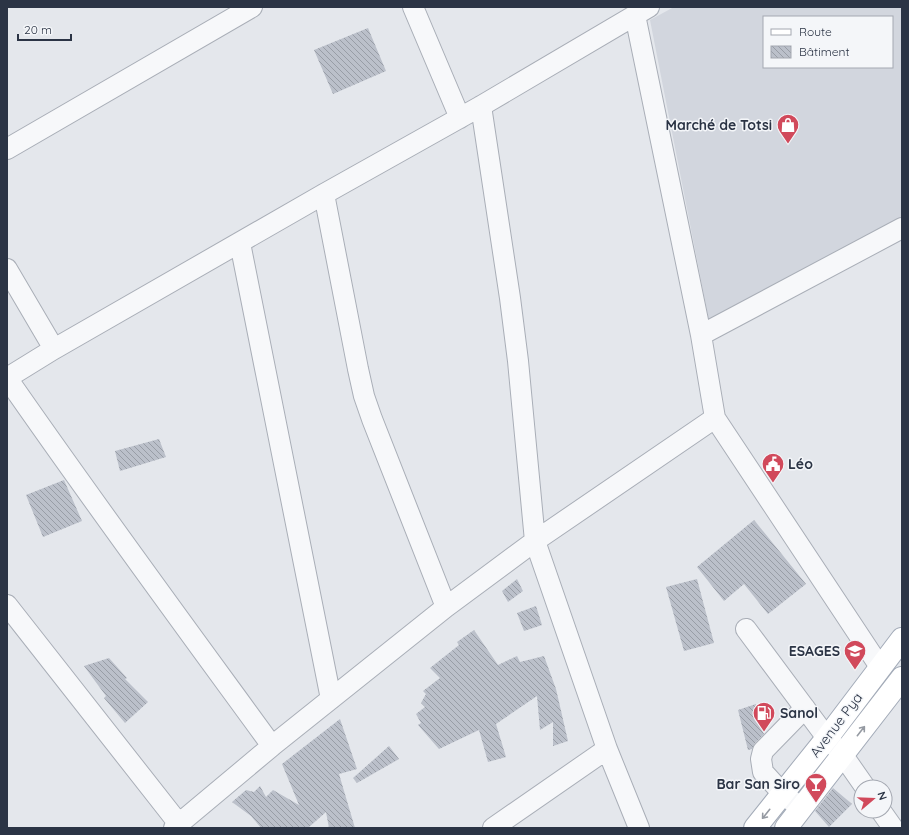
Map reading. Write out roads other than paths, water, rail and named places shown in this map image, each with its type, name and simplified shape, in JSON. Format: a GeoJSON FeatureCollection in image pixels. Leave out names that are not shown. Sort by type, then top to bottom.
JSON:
{"type":"FeatureCollection","features":[{"type":"Feature","properties":{"kind":"main road","name":"Avenue Pya"},"geometry":{"type":"LineString","coordinates":[[755,828],[827,738],[902,640]]}},
{"type":"Feature","properties":{"kind":"main road","name":"Avenue Pya"},"geometry":{"type":"LineString","coordinates":[[786,828],[902,678]]}},
{"type":"Feature","properties":{"kind":"street"},"geometry":{"type":"LineString","coordinates":[[7,149],[252,7]]}},
{"type":"Feature","properties":{"kind":"street"},"geometry":{"type":"LineString","coordinates":[[413,7],[460,118]]}},
{"type":"Feature","properties":{"kind":"street"},"geometry":{"type":"LineString","coordinates":[[272,746],[132,555],[7,378],[54,349],[324,194],[481,106],[642,11],[715,418],[880,667]]}},
{"type":"Feature","properties":{"kind":"street"},"geometry":{"type":"LineString","coordinates":[[481,106],[518,361],[535,541],[607,749],[639,828]]}},
{"type":"Feature","properties":{"kind":"street"},"geometry":{"type":"LineString","coordinates":[[324,194],[364,396],[446,607]]}},
{"type":"Feature","properties":{"kind":"street"},"geometry":{"type":"LineString","coordinates":[[701,335],[902,228]]}},
{"type":"Feature","properties":{"kind":"street"},"geometry":{"type":"LineString","coordinates":[[240,243],[331,699]]}},
{"type":"Feature","properties":{"kind":"street"},"geometry":{"type":"LineString","coordinates":[[7,270],[54,349]]}},
{"type":"Feature","properties":{"kind":"street"},"geometry":{"type":"LineString","coordinates":[[7,605],[176,826],[272,746],[446,607],[535,541],[715,418]]}},
{"type":"Feature","properties":{"kind":"street"},"geometry":{"type":"LineString","coordinates":[[746,629],[859,779]]}},
{"type":"Feature","properties":{"kind":"street"},"geometry":{"type":"LineString","coordinates":[[801,808],[783,794],[763,772],[760,759],[763,751],[805,708]]}},
{"type":"Feature","properties":{"kind":"street"},"geometry":{"type":"LineString","coordinates":[[493,828],[607,749]]}},
{"type":"Feature","properties":{"kind":"street"},"geometry":{"type":"LineString","coordinates":[[887,819],[893,828]]}},
{"type":"Feature","properties":{"kind":"place","name":"Marché de Totsi"},"geometry":{"type":"Point","coordinates":[788,144]}},
{"type":"Feature","properties":{"kind":"place","name":"Léo"},"geometry":{"type":"Point","coordinates":[773,484]}},
{"type":"Feature","properties":{"kind":"place","name":"ESAGES"},"geometry":{"type":"Point","coordinates":[855,670]}},
{"type":"Feature","properties":{"kind":"place","name":"Sanol"},"geometry":{"type":"Point","coordinates":[764,732]}},
{"type":"Feature","properties":{"kind":"place","name":"Bar San Siro"},"geometry":{"type":"Point","coordinates":[816,804]}}]}
